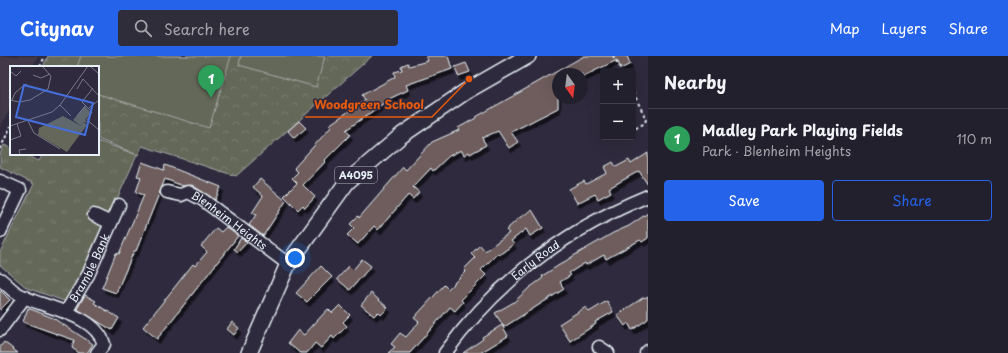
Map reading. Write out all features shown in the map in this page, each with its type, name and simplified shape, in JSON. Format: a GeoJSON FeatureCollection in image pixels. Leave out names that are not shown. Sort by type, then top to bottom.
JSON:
{"type":"FeatureCollection","features":[{"type":"Feature","properties":{"kind":"main road","name":"A4095"},"geometry":{"type":"LineString","coordinates":[[249,353],[288,264],[348,182],[402,135],[465,92],[528,56]]}},
{"type":"Feature","properties":{"kind":"street"},"geometry":{"type":"LineString","coordinates":[[0,181],[20,190],[0,232]]}},
{"type":"Feature","properties":{"kind":"street","name":"Blenheim Heights"},"geometry":{"type":"LineString","coordinates":[[167,192],[181,195],[188,192],[203,200],[288,264]]}},
{"type":"Feature","properties":{"kind":"street","name":"Early Road"},"geometry":{"type":"LineString","coordinates":[[445,353],[487,301],[532,261],[560,240],[648,196]]}},
{"type":"Feature","properties":{"kind":"street","name":"Bramble Bank"},"geometry":{"type":"LineString","coordinates":[[66,312],[88,275],[119,205]]}},
{"type":"Feature","properties":{"kind":"street","name":"Bramble Bank"},"geometry":{"type":"LineString","coordinates":[[94,215],[111,222]]}},
{"type":"Feature","properties":{"kind":"street","name":"Bramble Bank"},"geometry":{"type":"LineString","coordinates":[[0,278],[16,293],[66,312],[92,327],[102,336],[104,344],[97,353]]}},
{"type":"Feature","properties":{"kind":"street"},"geometry":{"type":"LineString","coordinates":[[0,330],[25,297]]}},
{"type":"Feature","properties":{"kind":"path"},"geometry":{"type":"LineString","coordinates":[[40,66],[45,56]]}},
{"type":"Feature","properties":{"kind":"path"},"geometry":{"type":"LineString","coordinates":[[613,56],[620,68]]}},
{"type":"Feature","properties":{"kind":"path"},"geometry":{"type":"LineString","coordinates":[[636,98],[646,119],[645,124],[636,128]]}},
{"type":"Feature","properties":{"kind":"path"},"geometry":{"type":"LineString","coordinates":[[0,148],[10,128]]}},
{"type":"Feature","properties":{"kind":"shaded area"},"geometry":{"type":"Polygon","coordinates":[[[0,56],[38,56],[33,66],[10,66],[10,109],[0,128],[0,56]]]}},
{"type":"Feature","properties":{"kind":"green space"},"geometry":{"type":"Polygon","coordinates":[[[48,56],[372,56],[236,176],[142,146],[138,155],[99,139],[99,66],[43,66],[48,56]]]}},
{"type":"Feature","properties":{"kind":"green space"},"geometry":{"type":"Polygon","coordinates":[[[81,56],[231,56],[209,128],[99,94],[99,66],[77,66],[81,56]]]}},
{"type":"Feature","properties":{"kind":"green space"},"geometry":{"type":"Polygon","coordinates":[[[241,56],[325,56],[316,87],[239,65],[241,56]]]}},
{"type":"Feature","properties":{"kind":"green space"},"geometry":{"type":"Polygon","coordinates":[[[99,141],[137,155],[79,283],[67,302],[27,288],[0,265],[0,252],[34,184],[0,167],[0,154],[4,145],[10,148],[10,155],[25,155],[39,161],[42,155],[99,155],[99,141]]]}},
{"type":"Feature","properties":{"kind":"building"},"geometry":{"type":"Polygon","coordinates":[[[426,56],[448,56],[452,69],[406,85],[408,90],[391,98],[346,130],[350,135],[303,185],[315,197],[305,208],[303,205],[298,210],[284,196],[297,183],[292,178],[298,172],[294,168],[331,127],[329,125],[365,100],[362,95],[395,77],[394,72],[402,70],[401,66],[408,63],[409,66],[428,61],[426,56]]]}},
{"type":"Feature","properties":{"kind":"building"},"geometry":{"type":"Polygon","coordinates":[[[584,56],[627,56],[630,64],[621,68],[617,60],[588,74],[588,68],[563,68],[584,56]]]}},
{"type":"Feature","properties":{"kind":"building"},"geometry":{"type":"Polygon","coordinates":[[[466,63],[470,72],[458,76],[455,67],[466,63]]]}},
{"type":"Feature","properties":{"kind":"building"},"geometry":{"type":"Polygon","coordinates":[[[552,74],[552,104],[558,104],[558,108],[511,132],[518,142],[509,148],[498,131],[482,138],[486,145],[470,154],[469,152],[464,155],[461,150],[449,156],[433,171],[431,168],[413,187],[419,192],[413,199],[408,195],[378,230],[374,226],[358,244],[347,235],[354,228],[350,224],[358,216],[359,218],[403,167],[406,170],[432,142],[459,130],[458,128],[552,74]]]}},
{"type":"Feature","properties":{"kind":"building"},"geometry":{"type":"Polygon","coordinates":[[[299,121],[306,128],[294,138],[288,131],[299,121]]]}},
{"type":"Feature","properties":{"kind":"building"},"geometry":{"type":"Polygon","coordinates":[[[648,153],[648,185],[639,171],[609,188],[611,192],[598,199],[595,194],[577,203],[569,189],[584,181],[586,184],[607,173],[604,167],[613,162],[616,167],[629,160],[631,164],[648,153]]]}},
{"type":"Feature","properties":{"kind":"building"},"geometry":{"type":"Polygon","coordinates":[[[142,162],[164,170],[165,165],[221,187],[215,200],[192,185],[183,186],[165,179],[136,251],[134,251],[116,293],[102,288],[116,253],[119,254],[144,195],[136,192],[141,177],[137,176],[142,162]]]}},
{"type":"Feature","properties":{"kind":"building"},"geometry":{"type":"Polygon","coordinates":[[[260,179],[286,201],[263,236],[249,225],[256,215],[252,213],[263,196],[253,187],[260,179]]]}},
{"type":"Feature","properties":{"kind":"building"},"geometry":{"type":"Polygon","coordinates":[[[532,210],[543,228],[530,236],[526,229],[511,241],[514,244],[499,255],[498,253],[481,270],[486,275],[461,300],[463,302],[455,311],[450,307],[410,353],[388,353],[395,347],[391,344],[400,333],[406,337],[419,322],[414,318],[444,285],[448,289],[466,271],[464,269],[475,258],[471,254],[480,245],[485,251],[509,233],[506,230],[519,218],[532,210]]]}},
{"type":"Feature","properties":{"kind":"building"},"geometry":{"type":"Polygon","coordinates":[[[648,213],[648,238],[642,242],[640,240],[606,259],[604,255],[586,265],[585,263],[569,273],[571,275],[560,282],[564,289],[504,327],[495,313],[514,302],[529,288],[543,278],[542,276],[613,233],[629,226],[648,213]]]}},
{"type":"Feature","properties":{"kind":"building"},"geometry":{"type":"Polygon","coordinates":[[[226,227],[238,236],[157,339],[143,327],[193,264],[195,266],[207,252],[201,246],[216,228],[221,232],[226,227]]]}},
{"type":"Feature","properties":{"kind":"building"},"geometry":{"type":"Polygon","coordinates":[[[241,238],[247,242],[238,252],[234,249],[241,238]]]}},
{"type":"Feature","properties":{"kind":"building"},"geometry":{"type":"Polygon","coordinates":[[[362,259],[371,266],[350,290],[337,279],[349,266],[353,270],[362,259]]]}},
{"type":"Feature","properties":{"kind":"building"},"geometry":{"type":"Polygon","coordinates":[[[321,266],[332,277],[307,302],[296,293],[321,266]]]}},
{"type":"Feature","properties":{"kind":"building"},"geometry":{"type":"Polygon","coordinates":[[[0,290],[10,300],[0,310],[0,290]]]}},
{"type":"Feature","properties":{"kind":"building"},"geometry":{"type":"Polygon","coordinates":[[[371,293],[388,308],[381,315],[378,312],[374,316],[361,305],[371,293]]]}},
{"type":"Feature","properties":{"kind":"building"},"geometry":{"type":"Polygon","coordinates":[[[85,295],[96,301],[94,303],[119,318],[112,330],[77,309],[85,295]]]}},
{"type":"Feature","properties":{"kind":"building"},"geometry":{"type":"Polygon","coordinates":[[[648,296],[648,319],[632,330],[628,323],[625,326],[617,315],[644,297],[645,298],[648,296]]]}},
{"type":"Feature","properties":{"kind":"building"},"geometry":{"type":"Polygon","coordinates":[[[607,301],[613,312],[595,322],[596,324],[570,341],[559,324],[586,307],[589,312],[607,301]]]}},
{"type":"Feature","properties":{"kind":"building"},"geometry":{"type":"Polygon","coordinates":[[[340,305],[350,315],[343,322],[347,326],[334,339],[332,336],[321,348],[315,343],[307,353],[300,353],[288,343],[298,330],[304,335],[328,309],[332,313],[340,305]]]}},
{"type":"Feature","properties":{"kind":"building"},"geometry":{"type":"Polygon","coordinates":[[[28,308],[53,318],[93,344],[87,353],[79,353],[72,348],[74,340],[23,322],[28,308]]]}},
{"type":"Feature","properties":{"kind":"building"},"geometry":{"type":"Polygon","coordinates":[[[232,322],[239,328],[234,335],[227,329],[232,322]]]}},
{"type":"Feature","properties":{"kind":"building"},"geometry":{"type":"Polygon","coordinates":[[[502,325],[508,336],[480,353],[463,353],[483,339],[482,337],[502,325]]]}},
{"type":"Feature","properties":{"kind":"building"},"geometry":{"type":"Polygon","coordinates":[[[4,342],[18,353],[0,353],[0,347],[4,342]]]}},
{"type":"Feature","properties":{"kind":"place","name":"Woodgreen School"},"geometry":{"type":"Point","coordinates":[469,79]}},
{"type":"Feature","properties":{"kind":"place","name":"Madley Park Playing Fields"},"geometry":{"type":"Point","coordinates":[211,98]}}]}
